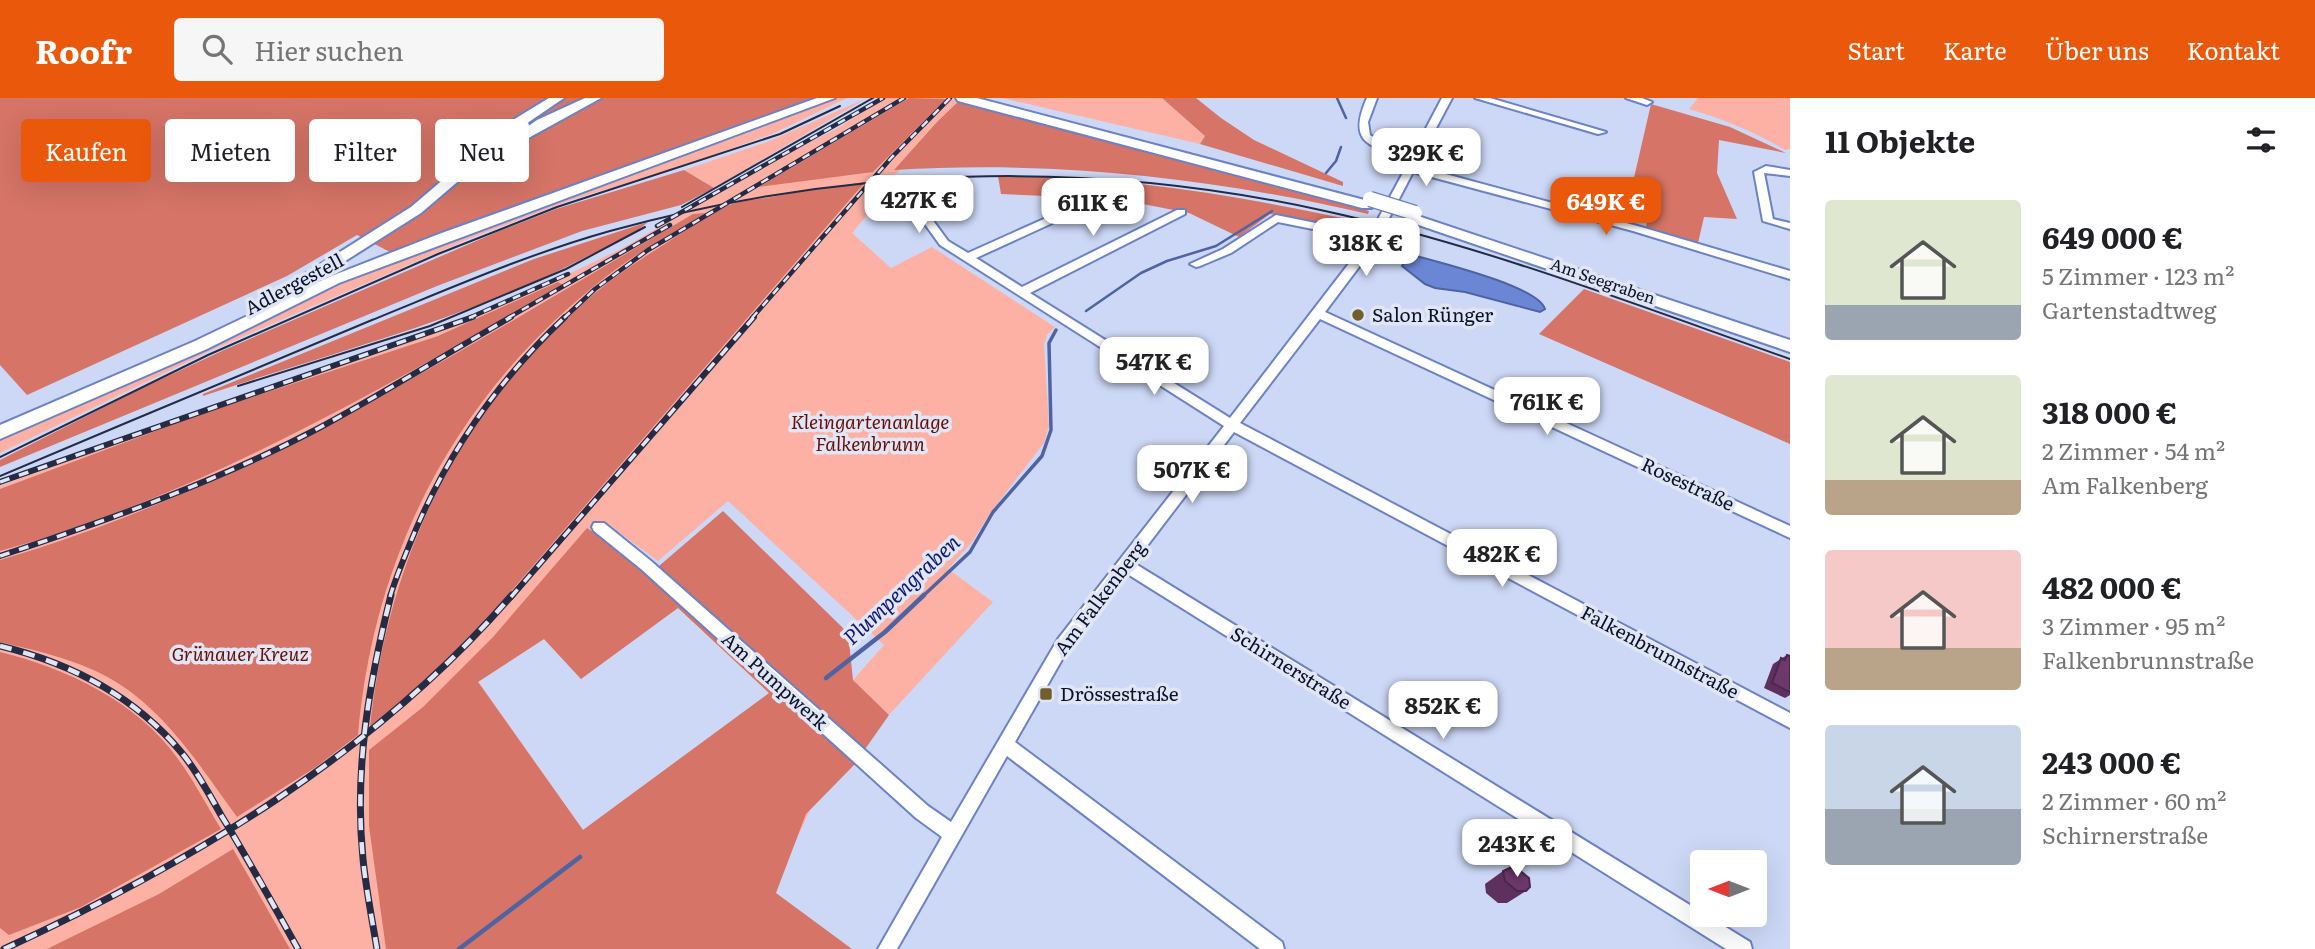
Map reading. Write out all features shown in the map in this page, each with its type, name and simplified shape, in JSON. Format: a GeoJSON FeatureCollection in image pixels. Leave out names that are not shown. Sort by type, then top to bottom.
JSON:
{"type":"FeatureCollection","features":[{"type":"Feature","properties":{"kind":"main road","name":"Adlergestell"},"geometry":{"type":"LineString","coordinates":[[0,419],[221,323],[332,266],[416,210],[518,123],[558,98]]}},
{"type":"Feature","properties":{"kind":"main road","name":"Adlergestell"},"geometry":{"type":"LineString","coordinates":[[334,280],[415,224],[517,139],[542,123],[595,98]]}},
{"type":"Feature","properties":{"kind":"main road","name":"Adlergestell"},"geometry":{"type":"LineString","coordinates":[[0,432],[201,345],[334,280],[444,237],[829,98]]}},
{"type":"Feature","properties":{"kind":"main road"},"geometry":{"type":"LineString","coordinates":[[962,98],[1092,129]]}},
{"type":"Feature","properties":{"kind":"main road"},"geometry":{"type":"LineString","coordinates":[[982,98],[1092,129]]}},
{"type":"Feature","properties":{"kind":"main road","name":"Am Seegraben"},"geometry":{"type":"LineString","coordinates":[[1092,129],[1368,202],[1604,273],[1790,337]]}},
{"type":"Feature","properties":{"kind":"main road","name":"Am Seegraben"},"geometry":{"type":"LineString","coordinates":[[1413,216],[1790,346]]}},
{"type":"Feature","properties":{"kind":"street"},"geometry":{"type":"LineString","coordinates":[[1372,98],[1363,122],[1366,135],[1375,143],[1417,156]]}},
{"type":"Feature","properties":{"kind":"street","name":"Am Falkenberg"},"geometry":{"type":"LineString","coordinates":[[887,949],[1064,643],[1374,238],[1447,98]]}},
{"type":"Feature","properties":{"kind":"street"},"geometry":{"type":"LineString","coordinates":[[1480,98],[1601,132]]}},
{"type":"Feature","properties":{"kind":"street"},"geometry":{"type":"LineString","coordinates":[[1631,98],[1647,102]]}},
{"type":"Feature","properties":{"kind":"street"},"geometry":{"type":"LineString","coordinates":[[1411,168],[1637,229],[1790,275]]}},
{"type":"Feature","properties":{"kind":"street"},"geometry":{"type":"LineString","coordinates":[[1790,173],[1766,169],[1759,172],[1768,221],[1790,226]]}},
{"type":"Feature","properties":{"kind":"street","name":"Falkenbrunnstraße"},"geometry":{"type":"LineString","coordinates":[[906,191],[944,243],[1232,425],[1790,721]]}},
{"type":"Feature","properties":{"kind":"street"},"geometry":{"type":"LineString","coordinates":[[967,258],[1068,212]]}},
{"type":"Feature","properties":{"kind":"street"},"geometry":{"type":"LineString","coordinates":[[1020,293],[1181,212]]}},
{"type":"Feature","properties":{"kind":"street"},"geometry":{"type":"LineString","coordinates":[[1196,264],[1227,251],[1276,218],[1374,238]]}},
{"type":"Feature","properties":{"kind":"street","name":"Rosestraße"},"geometry":{"type":"LineString","coordinates":[[1318,314],[1790,532]]}},
{"type":"Feature","properties":{"kind":"street","name":"Am Pumpwerk"},"geometry":{"type":"LineString","coordinates":[[599,527],[646,565],[922,812],[953,834]]}},
{"type":"Feature","properties":{"kind":"street","name":"Schirnerstraße"},"geometry":{"type":"LineString","coordinates":[[1124,564],[1743,949]]}},
{"type":"Feature","properties":{"kind":"street"},"geometry":{"type":"LineString","coordinates":[[1004,744],[1257,943],[1275,949]]}},
{"type":"Feature","properties":{"kind":"green space"},"geometry":{"type":"Polygon","coordinates":[[[0,98],[822,98],[392,253],[357,235],[287,276],[27,395],[0,365],[0,98]]]}},
{"type":"Feature","properties":{"kind":"green space"},"geometry":{"type":"Polygon","coordinates":[[[835,98],[847,98],[772,134],[680,167],[571,200],[471,238],[212,350],[0,453],[0,437],[232,335],[390,261],[758,129],[835,98]]]}},
{"type":"Feature","properties":{"kind":"green space"},"geometry":{"type":"Polygon","coordinates":[[[867,98],[714,188],[684,170],[767,142],[867,98]]]}},
{"type":"Feature","properties":{"kind":"green space","name":"Grünauer Kreuz"},"geometry":{"type":"Polygon","coordinates":[[[885,98],[948,98],[966,102],[891,179],[896,180],[852,233],[891,268],[932,247],[1055,327],[1047,335],[1044,345],[1049,426],[1044,443],[991,512],[972,542],[948,569],[993,602],[889,715],[853,680],[884,645],[728,501],[658,561],[603,521],[594,531],[680,605],[581,679],[544,639],[478,681],[583,830],[770,693],[854,764],[810,810],[771,895],[849,949],[0,949],[0,486],[143,432],[397,347],[501,306],[621,249],[771,162],[836,129],[885,98]]]}},
{"type":"Feature","properties":{"kind":"green space"},"geometry":{"type":"Polygon","coordinates":[[[909,98],[946,99],[873,172],[759,187],[909,98]]]}},
{"type":"Feature","properties":{"kind":"green space"},"geometry":{"type":"Polygon","coordinates":[[[1002,98],[1162,98],[1205,136],[1200,144],[1002,98]]]}},
{"type":"Feature","properties":{"kind":"green space"},"geometry":{"type":"Polygon","coordinates":[[[1162,98],[1196,98],[1254,140],[1343,182],[1343,186],[1200,144],[1205,136],[1162,98]]]}},
{"type":"Feature","properties":{"kind":"green space"},"geometry":{"type":"Polygon","coordinates":[[[1698,98],[1790,98],[1790,149],[1785,150],[1738,126],[1689,109],[1698,98]]]}},
{"type":"Feature","properties":{"kind":"green space"},"geometry":{"type":"Polygon","coordinates":[[[961,99],[1290,186],[1369,211],[1368,214],[1251,191],[1132,175],[1013,168],[894,170],[961,99]]]}},
{"type":"Feature","properties":{"kind":"green space"},"geometry":{"type":"Polygon","coordinates":[[[1651,104],[1730,127],[1786,153],[1719,140],[1717,173],[1737,219],[1704,217],[1698,243],[1646,227],[1649,213],[1644,211],[1633,182],[1651,104]]]}},
{"type":"Feature","properties":{"kind":"green space"},"geometry":{"type":"Polygon","coordinates":[[[684,170],[714,188],[681,205],[582,231],[437,286],[0,467],[0,460],[224,350],[497,232],[556,209],[684,170]]]}},
{"type":"Feature","properties":{"kind":"green space"},"geometry":{"type":"Polygon","coordinates":[[[998,176],[1091,179],[1183,189],[1366,223],[1361,231],[1270,214],[1239,237],[1189,213],[1117,199],[1001,194],[998,176]]]}},
{"type":"Feature","properties":{"kind":"green space"},"geometry":{"type":"Polygon","coordinates":[[[865,182],[481,626],[417,689],[370,727],[381,654],[400,584],[425,517],[457,454],[497,395],[543,341],[596,292],[721,208],[803,191],[865,182]]]}},
{"type":"Feature","properties":{"kind":"green space"},"geometry":{"type":"Polygon","coordinates":[[[706,213],[607,276],[554,321],[508,370],[467,423],[433,479],[405,539],[383,601],[367,667],[358,735],[316,767],[237,817],[168,726],[135,695],[89,668],[0,642],[0,560],[92,530],[182,494],[270,453],[442,362],[693,214],[706,213]]]}},
{"type":"Feature","properties":{"kind":"green space"},"geometry":{"type":"Polygon","coordinates":[[[648,222],[618,242],[491,300],[396,334],[203,396],[534,259],[648,222]]]}},
{"type":"Feature","properties":{"kind":"green space"},"geometry":{"type":"Polygon","coordinates":[[[558,282],[563,285],[290,436],[149,500],[0,551],[0,489],[204,413],[438,336],[558,282]]]}},
{"type":"Feature","properties":{"kind":"green space"},"geometry":{"type":"Polygon","coordinates":[[[1584,289],[1790,362],[1790,444],[1539,334],[1584,289]]]}},
{"type":"Feature","properties":{"kind":"green space"},"geometry":{"type":"Polygon","coordinates":[[[723,511],[843,628],[849,641],[853,680],[889,715],[854,765],[806,814],[776,893],[852,949],[386,949],[369,826],[369,750],[423,707],[493,637],[587,528],[652,572],[723,511]],[[678,608],[581,679],[544,639],[478,682],[583,830],[769,693],[678,608]]]}},
{"type":"Feature","properties":{"kind":"green space"},"geometry":{"type":"Polygon","coordinates":[[[0,652],[50,667],[75,678],[122,704],[143,720],[178,759],[221,829],[81,907],[9,935],[0,928],[0,652]]]}},
{"type":"Feature","properties":{"kind":"green space"},"geometry":{"type":"Polygon","coordinates":[[[233,849],[290,949],[47,949],[159,894],[233,849]]]}},
{"type":"Feature","properties":{"kind":"water"},"geometry":{"type":"Polygon","coordinates":[[[1413,255],[1506,284],[1538,300],[1545,309],[1540,312],[1425,284],[1402,266],[1408,256],[1413,255]]]}},
{"type":"Feature","properties":{"kind":"building"},"geometry":{"type":"Polygon","coordinates":[[[1787,655],[1790,656],[1790,692],[1772,683],[1781,658],[1785,660],[1787,655]]]}},
{"type":"Feature","properties":{"kind":"building"},"geometry":{"type":"Polygon","coordinates":[[[1514,866],[1529,878],[1530,887],[1526,891],[1517,891],[1505,881],[1503,871],[1514,866]]]}},
{"type":"Feature","properties":{"kind":"waterway","name":"Plumpengraben"},"geometry":{"type":"LineString","coordinates":[[1337,98],[1346,118]]}},
{"type":"Feature","properties":{"kind":"waterway","name":"Plumpengraben"},"geometry":{"type":"LineString","coordinates":[[1326,173],[1336,161],[1341,147]]}},
{"type":"Feature","properties":{"kind":"waterway","name":"Plumpengraben"},"geometry":{"type":"LineString","coordinates":[[1086,311],[1141,273],[1167,261],[1216,246],[1272,211]]}},
{"type":"Feature","properties":{"kind":"waterway","name":"Plumpengraben"},"geometry":{"type":"LineString","coordinates":[[922,597],[970,552],[993,512],[1042,456],[1051,430],[1049,343],[1056,330]]}},
{"type":"Feature","properties":{"kind":"waterway","name":"Plumpengraben"},"geometry":{"type":"LineString","coordinates":[[826,678],[885,632],[924,595]]}},
{"type":"Feature","properties":{"kind":"waterway","name":"Plumpengraben"},"geometry":{"type":"LineString","coordinates":[[459,949],[580,857]]}},
{"type":"Feature","properties":{"kind":"tram line"},"geometry":{"type":"LineString","coordinates":[[682,207],[873,98]]}},
{"type":"Feature","properties":{"kind":"tram line"},"geometry":{"type":"LineString","coordinates":[[0,457],[208,355],[438,254],[557,207],[780,134],[840,106]]}},
{"type":"Feature","properties":{"kind":"tram line"},"geometry":{"type":"LineString","coordinates":[[0,476],[372,320],[549,250],[610,231],[698,209],[787,193],[877,182],[966,177],[1056,177],[1146,183],[1236,194],[1325,211],[1385,225],[1502,259],[1790,359]]}},
{"type":"Feature","properties":{"kind":"tram line"},"geometry":{"type":"LineString","coordinates":[[238,386],[430,326],[566,269],[645,227]]}},
{"type":"Feature","properties":{"kind":"railway"},"geometry":{"type":"LineString","coordinates":[[657,226],[883,98]]}},
{"type":"Feature","properties":{"kind":"railway"},"geometry":{"type":"LineString","coordinates":[[564,318],[595,289],[648,250],[904,98]]}},
{"type":"Feature","properties":{"kind":"railway"},"geometry":{"type":"LineString","coordinates":[[752,318],[892,157],[950,98]]}},
{"type":"Feature","properties":{"kind":"railway"},"geometry":{"type":"LineString","coordinates":[[508,318],[670,225]]}},
{"type":"Feature","properties":{"kind":"railway"},"geometry":{"type":"LineString","coordinates":[[469,318],[568,274]]}},
{"type":"Feature","properties":{"kind":"railway"},"geometry":{"type":"LineString","coordinates":[[0,482],[473,317]]}},
{"type":"Feature","properties":{"kind":"railway"},"geometry":{"type":"LineString","coordinates":[[0,556],[161,499],[279,448],[341,416],[511,317]]}},
{"type":"Feature","properties":{"kind":"railway"},"geometry":{"type":"LineString","coordinates":[[511,597],[754,317]]}},
{"type":"Feature","properties":{"kind":"railway"},"geometry":{"type":"LineString","coordinates":[[390,597],[401,565],[438,482],[474,423],[516,368],[564,318]]}},
{"type":"Feature","properties":{"kind":"railway"},"geometry":{"type":"LineString","coordinates":[[364,735],[376,660],[391,595]]}},
{"type":"Feature","properties":{"kind":"railway"},"geometry":{"type":"LineString","coordinates":[[364,735],[401,705],[458,652],[512,595]]}},
{"type":"Feature","properties":{"kind":"railway"},"geometry":{"type":"LineString","coordinates":[[0,646],[76,672],[122,698],[143,714],[181,752],[230,829]]}},
{"type":"Feature","properties":{"kind":"railway"},"geometry":{"type":"LineString","coordinates":[[230,829],[277,799],[364,735]]}},
{"type":"Feature","properties":{"kind":"railway"},"geometry":{"type":"LineString","coordinates":[[364,735],[360,792],[361,826],[367,893],[377,949]]}},
{"type":"Feature","properties":{"kind":"railway"},"geometry":{"type":"LineString","coordinates":[[4,949],[144,879],[230,829]]}},
{"type":"Feature","properties":{"kind":"railway"},"geometry":{"type":"LineString","coordinates":[[230,829],[298,949]]}},
{"type":"Feature","properties":{"kind":"place","name":"Salon Rünger"},"geometry":{"type":"Point","coordinates":[1358,315]}},
{"type":"Feature","properties":{"kind":"place","name":"Drössestraße"},"geometry":{"type":"Point","coordinates":[1046,694]}},
{"type":"Feature","properties":{"kind":"park label","name":"Kleingartenanlage Falkenbrunn"},"geometry":{"type":"Point","coordinates":[870,433]}}]}
